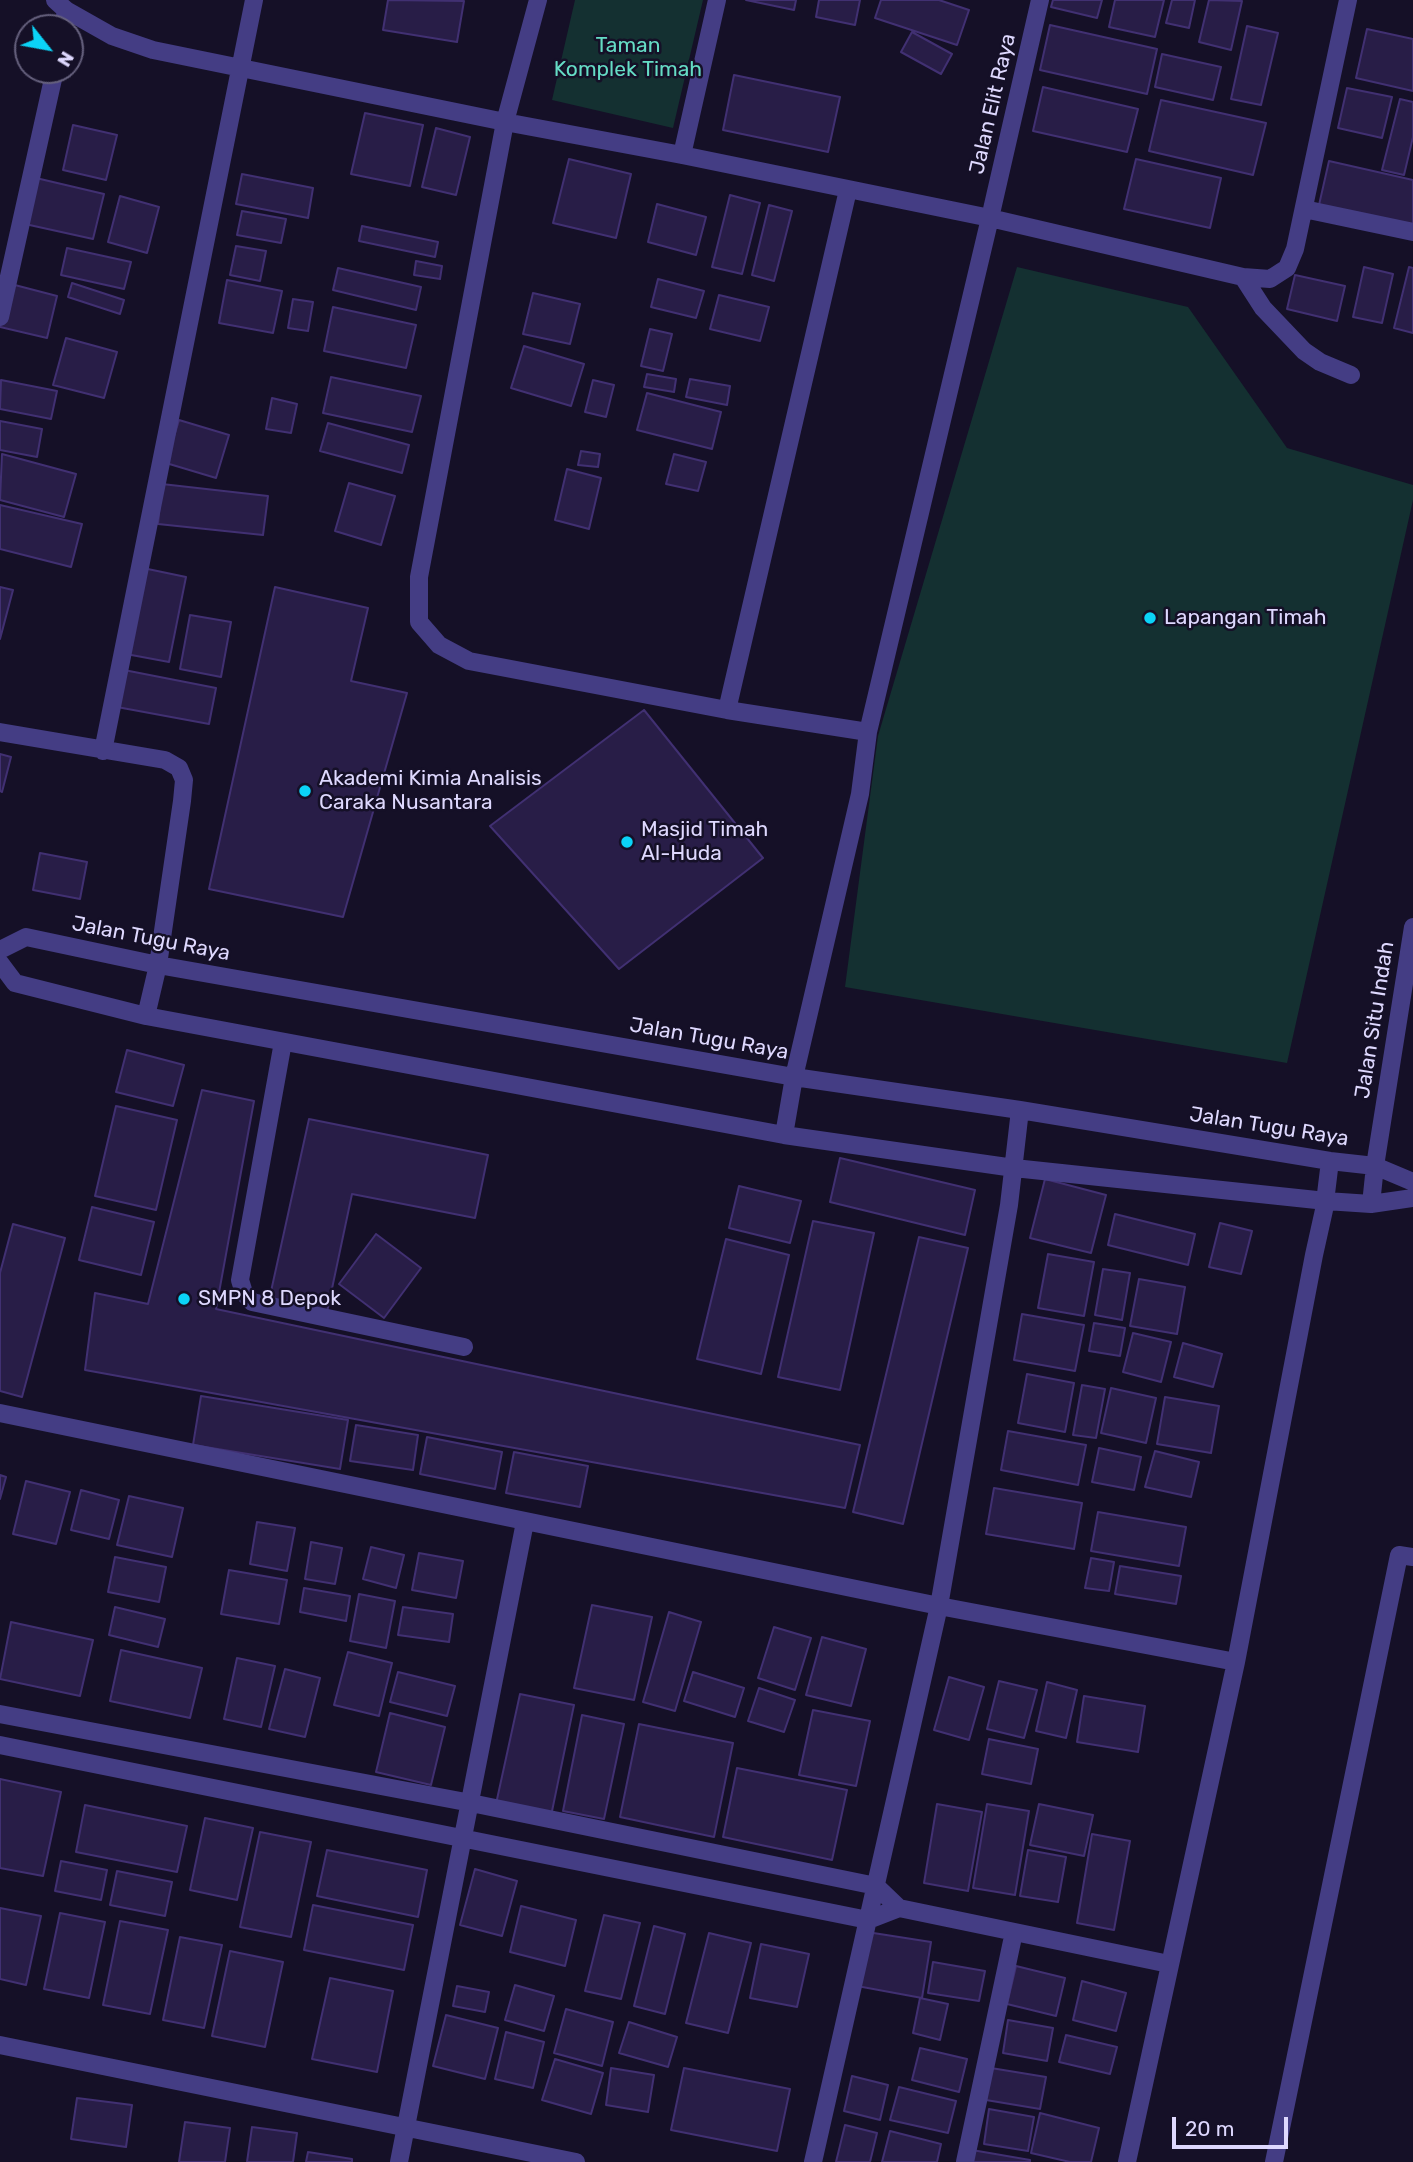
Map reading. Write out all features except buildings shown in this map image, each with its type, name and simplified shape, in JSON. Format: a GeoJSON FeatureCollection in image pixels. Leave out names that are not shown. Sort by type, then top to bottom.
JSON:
{"type":"FeatureCollection","features":[{"type":"Feature","properties":{"kind":"street"},"geometry":{"type":"LineString","coordinates":[[103,751],[254,0]]}},
{"type":"Feature","properties":{"kind":"street"},"geometry":{"type":"LineString","coordinates":[[538,0],[505,122],[419,577],[419,622],[439,645],[469,661],[727,710],[868,733]]}},
{"type":"Feature","properties":{"kind":"street"},"geometry":{"type":"LineString","coordinates":[[682,155],[717,0]]}},
{"type":"Feature","properties":{"kind":"street","name":"Jalan Elit Raya"},"geometry":{"type":"LineString","coordinates":[[784,1135],[794,1077],[860,794],[868,733],[1040,0]]}},
{"type":"Feature","properties":{"kind":"street"},"geometry":{"type":"LineString","coordinates":[[61,5],[112,36],[153,50],[990,218],[1243,277],[1270,279],[1287,268],[1295,249],[1348,0]]}},
{"type":"Feature","properties":{"kind":"street"},"geometry":{"type":"LineString","coordinates":[[0,317],[52,84]]}},
{"type":"Feature","properties":{"kind":"street"},"geometry":{"type":"LineString","coordinates":[[727,710],[848,190]]}},
{"type":"Feature","properties":{"kind":"street"},"geometry":{"type":"LineString","coordinates":[[1304,209],[1413,232]]}},
{"type":"Feature","properties":{"kind":"street"},"geometry":{"type":"LineString","coordinates":[[1243,277],[1263,308],[1304,351],[1320,362],[1351,375]]}},
{"type":"Feature","properties":{"kind":"street"},"geometry":{"type":"LineString","coordinates":[[0,732],[165,760],[179,768],[184,780],[158,965],[146,1016]]}},
{"type":"Feature","properties":{"kind":"street","name":"Jalan Situ Indah"},"geometry":{"type":"LineString","coordinates":[[1371,1203],[1413,927]]}},
{"type":"Feature","properties":{"kind":"street","name":"Jalan Tugu Raya"},"geometry":{"type":"LineString","coordinates":[[0,950],[26,937],[158,965],[794,1077],[1375,1166],[1413,1182]]}},
{"type":"Feature","properties":{"kind":"street"},"geometry":{"type":"LineString","coordinates":[[0,962],[15,983],[146,1016],[784,1135],[1014,1168],[1326,1201],[1371,1203],[1413,1198]]}},
{"type":"Feature","properties":{"kind":"street"},"geometry":{"type":"LineString","coordinates":[[283,1042],[240,1280],[244,1293],[252,1301],[464,1347]]}},
{"type":"Feature","properties":{"kind":"street"},"geometry":{"type":"LineString","coordinates":[[813,2162],[939,1606],[1014,1168],[1020,1110]]}},
{"type":"Feature","properties":{"kind":"street","name":"Jalan Tugu Raya"},"geometry":{"type":"LineString","coordinates":[[1127,2162],[1237,1662],[1326,1201],[1330,1161]]}},
{"type":"Feature","properties":{"kind":"street"},"geometry":{"type":"LineString","coordinates":[[0,1413],[939,1606],[1237,1662]]}},
{"type":"Feature","properties":{"kind":"street"},"geometry":{"type":"LineString","coordinates":[[399,2162],[525,1522]]}},
{"type":"Feature","properties":{"kind":"street"},"geometry":{"type":"LineString","coordinates":[[1274,2162],[1399,1555],[1413,1557]]}},
{"type":"Feature","properties":{"kind":"street"},"geometry":{"type":"LineString","coordinates":[[0,1714],[471,1802],[876,1886],[899,1908],[1169,1964]]}},
{"type":"Feature","properties":{"kind":"street"},"geometry":{"type":"LineString","coordinates":[[0,1745],[868,1920],[899,1908]]}},
{"type":"Feature","properties":{"kind":"street"},"geometry":{"type":"LineString","coordinates":[[965,2162],[1014,1932]]}},
{"type":"Feature","properties":{"kind":"street"},"geometry":{"type":"LineString","coordinates":[[0,2045],[576,2162]]}},
{"type":"Feature","properties":{"kind":"green space","name":"Taman Komplek Timah"},"geometry":{"type":"Polygon","coordinates":[[[575,0],[703,0],[673,128],[552,100],[575,0]]]}},
{"type":"Feature","properties":{"kind":"green space","name":"Lapangan Timah"},"geometry":{"type":"Polygon","coordinates":[[[1017,267],[1188,307],[1287,448],[1413,485],[1413,500],[1287,1063],[845,987],[878,736],[1017,267]]]}},
{"type":"Feature","properties":{"kind":"place","name":"Lapangan Timah"},"geometry":{"type":"Point","coordinates":[1150,618]}},
{"type":"Feature","properties":{"kind":"place","name":"Akademi Kimia Analisis Caraka Nusantara"},"geometry":{"type":"Point","coordinates":[305,791]}},
{"type":"Feature","properties":{"kind":"place","name":"Masjid Timah Al-Huda"},"geometry":{"type":"Point","coordinates":[627,842]}},
{"type":"Feature","properties":{"kind":"place","name":"SMPN 8 Depok"},"geometry":{"type":"Point","coordinates":[184,1299]}}]}
